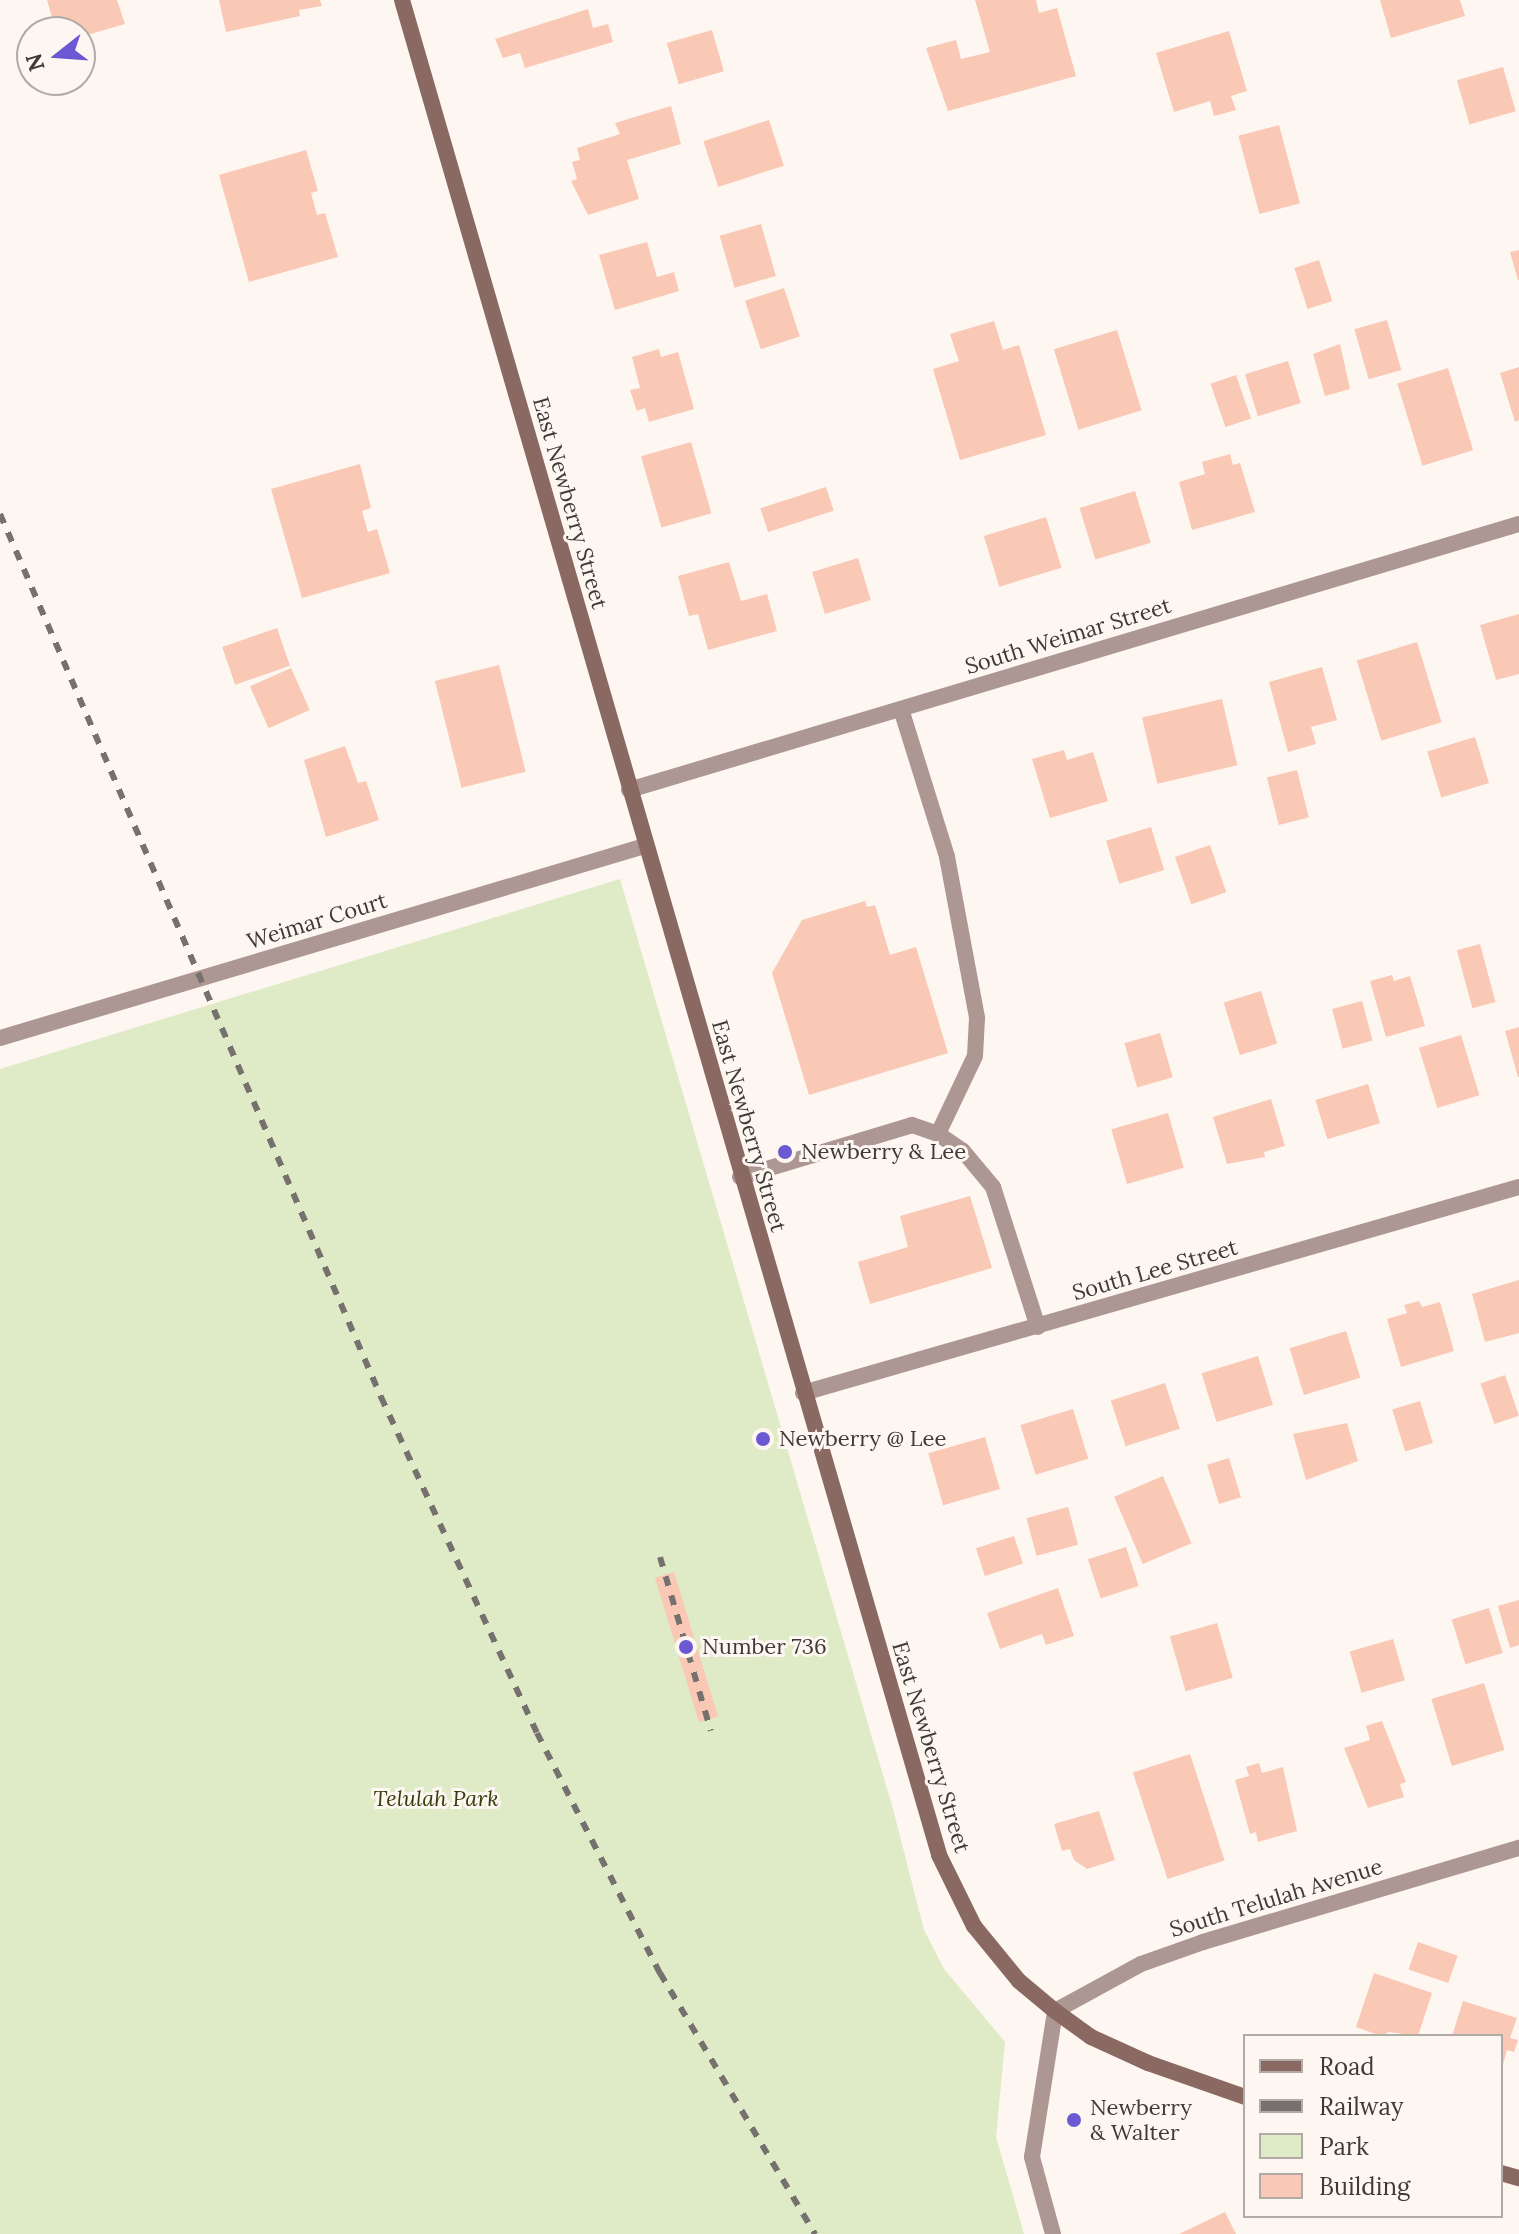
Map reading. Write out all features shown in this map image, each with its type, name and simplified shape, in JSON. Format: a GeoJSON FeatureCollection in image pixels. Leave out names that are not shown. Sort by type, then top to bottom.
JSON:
{"type":"FeatureCollection","features":[{"type":"Feature","properties":{"kind":"main road","name":"East Newberry Street"},"geometry":{"type":"LineString","coordinates":[[402,0],[740,1177],[939,1855],[974,1926],[1019,1981],[1055,2011],[1091,2037],[1148,2063],[1243,2096]]}},
{"type":"Feature","properties":{"kind":"street","name":"South Weimar Street"},"geometry":{"type":"LineString","coordinates":[[629,790],[1519,524]]}},
{"type":"Feature","properties":{"kind":"street"},"geometry":{"type":"LineString","coordinates":[[901,709],[947,857],[977,1018],[975,1056],[938,1134]]}},
{"type":"Feature","properties":{"kind":"street","name":"Weimar Court"},"geometry":{"type":"LineString","coordinates":[[0,1038],[645,846]]}},
{"type":"Feature","properties":{"kind":"street"},"geometry":{"type":"LineString","coordinates":[[740,1177],[912,1125],[938,1134],[963,1151],[993,1187],[1038,1327]]}},
{"type":"Feature","properties":{"kind":"street","name":"South Lee Street"},"geometry":{"type":"LineString","coordinates":[[803,1393],[1519,1187]]}},
{"type":"Feature","properties":{"kind":"street","name":"South Telulah Avenue"},"geometry":{"type":"LineString","coordinates":[[1055,2011],[1141,1964],[1203,1942],[1519,1848]]}},
{"type":"Feature","properties":{"kind":"street"},"geometry":{"type":"LineString","coordinates":[[1053,2234],[1032,2148],[1055,2011]]}},
{"type":"Feature","properties":{"kind":"green space","name":"Telulah Park"},"geometry":{"type":"Polygon","coordinates":[[[620,879],[893,1809],[924,1930],[944,1969],[1005,2042],[996,2137],[1024,2234],[0,2234],[0,1069],[620,879]]]}},
{"type":"Feature","properties":{"kind":"building"},"geometry":{"type":"Polygon","coordinates":[[[47,0],[117,0],[125,24],[96,32],[96,16],[52,16],[47,0]]]}},
{"type":"Feature","properties":{"kind":"building"},"geometry":{"type":"Polygon","coordinates":[[[219,0],[320,0],[322,6],[299,10],[300,16],[226,32],[219,0]]]}},
{"type":"Feature","properties":{"kind":"building"},"geometry":{"type":"Polygon","coordinates":[[[975,0],[1036,0],[1039,13],[1057,8],[1076,76],[948,111],[926,48],[956,40],[961,59],[990,52],[975,0]]]}},
{"type":"Feature","properties":{"kind":"building"},"geometry":{"type":"Polygon","coordinates":[[[1380,0],[1460,0],[1465,16],[1391,38],[1380,0]]]}},
{"type":"Feature","properties":{"kind":"building"},"geometry":{"type":"Polygon","coordinates":[[[588,9],[593,28],[608,24],[613,42],[525,68],[520,53],[503,58],[495,39],[588,9]]]}},
{"type":"Feature","properties":{"kind":"building"},"geometry":{"type":"Polygon","coordinates":[[[712,30],[724,71],[679,84],[667,43],[712,30]]]}},
{"type":"Feature","properties":{"kind":"building"},"geometry":{"type":"Polygon","coordinates":[[[1229,31],[1247,91],[1231,96],[1236,110],[1214,116],[1210,101],[1174,112],[1156,53],[1229,31]]]}},
{"type":"Feature","properties":{"kind":"building"},"geometry":{"type":"Polygon","coordinates":[[[1503,67],[1516,111],[1470,124],[1457,80],[1503,67]]]}},
{"type":"Feature","properties":{"kind":"building"},"geometry":{"type":"Polygon","coordinates":[[[671,106],[681,144],[627,160],[639,199],[588,215],[571,181],[577,179],[572,162],[580,160],[577,148],[620,134],[615,123],[671,106]]]}},
{"type":"Feature","properties":{"kind":"building"},"geometry":{"type":"Polygon","coordinates":[[[769,120],[784,166],[718,187],[703,141],[769,120]]]}},
{"type":"Feature","properties":{"kind":"building"},"geometry":{"type":"Polygon","coordinates":[[[1279,125],[1300,203],[1259,214],[1238,136],[1279,125]]]}},
{"type":"Feature","properties":{"kind":"building"},"geometry":{"type":"Polygon","coordinates":[[[306,150],[318,191],[311,193],[317,215],[325,213],[338,257],[249,282],[219,175],[306,150]]]}},
{"type":"Feature","properties":{"kind":"building"},"geometry":{"type":"Polygon","coordinates":[[[761,224],[776,276],[735,288],[720,236],[761,224]]]}},
{"type":"Feature","properties":{"kind":"building"},"geometry":{"type":"Polygon","coordinates":[[[647,242],[657,277],[674,272],[679,291],[615,310],[599,255],[647,242]]]}},
{"type":"Feature","properties":{"kind":"building"},"geometry":{"type":"Polygon","coordinates":[[[1519,250],[1519,280],[1518,280],[1510,252],[1519,250]]]}},
{"type":"Feature","properties":{"kind":"building"},"geometry":{"type":"Polygon","coordinates":[[[1319,260],[1332,301],[1308,309],[1294,268],[1319,260]]]}},
{"type":"Feature","properties":{"kind":"building"},"geometry":{"type":"Polygon","coordinates":[[[784,288],[800,337],[761,349],[745,301],[784,288]]]}},
{"type":"Feature","properties":{"kind":"building"},"geometry":{"type":"Polygon","coordinates":[[[1387,320],[1401,370],[1369,379],[1354,329],[1387,320]]]}},
{"type":"Feature","properties":{"kind":"building"},"geometry":{"type":"Polygon","coordinates":[[[994,321],[1003,350],[1019,345],[1046,435],[960,460],[933,369],[959,361],[950,334],[994,321]]]}},
{"type":"Feature","properties":{"kind":"building"},"geometry":{"type":"Polygon","coordinates":[[[1117,330],[1142,410],[1078,430],[1054,349],[1117,330]]]}},
{"type":"Feature","properties":{"kind":"building"},"geometry":{"type":"Polygon","coordinates":[[[1340,344],[1350,389],[1325,396],[1313,354],[1340,344]]]}},
{"type":"Feature","properties":{"kind":"building"},"geometry":{"type":"Polygon","coordinates":[[[659,349],[661,357],[678,352],[694,409],[649,422],[645,408],[637,411],[630,390],[640,388],[632,357],[659,349]]]}},
{"type":"Feature","properties":{"kind":"building"},"geometry":{"type":"Polygon","coordinates":[[[1288,361],[1301,403],[1258,416],[1245,374],[1288,361]]]}},
{"type":"Feature","properties":{"kind":"building"},"geometry":{"type":"Polygon","coordinates":[[[1519,367],[1519,420],[1515,422],[1500,373],[1519,367]]]}},
{"type":"Feature","properties":{"kind":"building"},"geometry":{"type":"Polygon","coordinates":[[[1448,368],[1473,450],[1422,466],[1397,383],[1448,368]]]}},
{"type":"Feature","properties":{"kind":"building"},"geometry":{"type":"Polygon","coordinates":[[[1236,375],[1251,418],[1225,427],[1210,384],[1236,375]]]}},
{"type":"Feature","properties":{"kind":"building"},"geometry":{"type":"Polygon","coordinates":[[[691,442],[711,513],[661,527],[641,456],[691,442]]]}},
{"type":"Feature","properties":{"kind":"building"},"geometry":{"type":"Polygon","coordinates":[[[1230,454],[1233,465],[1240,463],[1255,512],[1192,530],[1179,482],[1205,474],[1202,462],[1230,454]]]}},
{"type":"Feature","properties":{"kind":"building"},"geometry":{"type":"Polygon","coordinates":[[[360,464],[371,508],[362,511],[368,532],[377,529],[390,573],[302,598],[271,489],[360,464]]]}},
{"type":"Feature","properties":{"kind":"building"},"geometry":{"type":"Polygon","coordinates":[[[826,487],[834,511],[768,532],[760,508],[826,487]]]}},
{"type":"Feature","properties":{"kind":"building"},"geometry":{"type":"Polygon","coordinates":[[[1135,491],[1151,543],[1095,560],[1080,508],[1135,491]]]}},
{"type":"Feature","properties":{"kind":"building"},"geometry":{"type":"Polygon","coordinates":[[[1046,517],[1061,568],[999,587],[984,536],[1046,517]]]}},
{"type":"Feature","properties":{"kind":"building"},"geometry":{"type":"Polygon","coordinates":[[[858,558],[871,600],[825,614],[812,572],[858,558]]]}},
{"type":"Feature","properties":{"kind":"building"},"geometry":{"type":"Polygon","coordinates":[[[729,562],[741,601],[767,594],[777,631],[708,650],[698,614],[689,616],[678,576],[729,562]]]}},
{"type":"Feature","properties":{"kind":"building"},"geometry":{"type":"Polygon","coordinates":[[[1519,614],[1519,674],[1496,680],[1480,625],[1519,614]]]}},
{"type":"Feature","properties":{"kind":"building"},"geometry":{"type":"Polygon","coordinates":[[[277,628],[290,666],[235,685],[222,647],[277,628]]]}},
{"type":"Feature","properties":{"kind":"building"},"geometry":{"type":"Polygon","coordinates":[[[1417,642],[1442,722],[1381,741],[1357,660],[1417,642]]]}},
{"type":"Feature","properties":{"kind":"building"},"geometry":{"type":"Polygon","coordinates":[[[499,665],[526,772],[462,788],[435,681],[499,665]]]}},
{"type":"Feature","properties":{"kind":"building"},"geometry":{"type":"Polygon","coordinates":[[[1322,667],[1337,720],[1311,727],[1316,744],[1288,752],[1269,682],[1322,667]]]}},
{"type":"Feature","properties":{"kind":"building"},"geometry":{"type":"Polygon","coordinates":[[[291,668],[310,710],[269,728],[250,686],[291,668]]]}},
{"type":"Feature","properties":{"kind":"building"},"geometry":{"type":"Polygon","coordinates":[[[1222,699],[1237,765],[1157,784],[1142,717],[1222,699]]]}},
{"type":"Feature","properties":{"kind":"building"},"geometry":{"type":"Polygon","coordinates":[[[1475,737],[1489,783],[1441,798],[1427,752],[1475,737]]]}},
{"type":"Feature","properties":{"kind":"building"},"geometry":{"type":"Polygon","coordinates":[[[345,746],[358,783],[366,781],[379,820],[326,837],[304,760],[345,746]]]}},
{"type":"Feature","properties":{"kind":"building"},"geometry":{"type":"Polygon","coordinates":[[[1064,750],[1067,760],[1093,752],[1108,801],[1050,818],[1032,759],[1064,750]]]}},
{"type":"Feature","properties":{"kind":"building"},"geometry":{"type":"Polygon","coordinates":[[[1297,770],[1309,818],[1279,825],[1267,777],[1297,770]]]}},
{"type":"Feature","properties":{"kind":"building"},"geometry":{"type":"Polygon","coordinates":[[[1151,827],[1164,870],[1119,884],[1106,841],[1151,827]]]}},
{"type":"Feature","properties":{"kind":"building"},"geometry":{"type":"Polygon","coordinates":[[[1210,845],[1226,892],[1191,904],[1175,857],[1210,845]]]}},
{"type":"Feature","properties":{"kind":"building"},"geometry":{"type":"Polygon","coordinates":[[[865,901],[867,907],[875,905],[890,955],[916,947],[948,1053],[809,1095],[772,973],[802,920],[865,901]]]}},
{"type":"Feature","properties":{"kind":"building"},"geometry":{"type":"Polygon","coordinates":[[[1480,944],[1496,1002],[1472,1008],[1457,950],[1480,944]]]}},
{"type":"Feature","properties":{"kind":"building"},"geometry":{"type":"Polygon","coordinates":[[[1392,975],[1394,981],[1410,976],[1425,1026],[1386,1037],[1370,981],[1392,975]]]}},
{"type":"Feature","properties":{"kind":"building"},"geometry":{"type":"Polygon","coordinates":[[[1261,991],[1277,1044],[1240,1055],[1224,1002],[1261,991]]]}},
{"type":"Feature","properties":{"kind":"building"},"geometry":{"type":"Polygon","coordinates":[[[1362,1001],[1373,1041],[1343,1049],[1332,1009],[1362,1001]]]}},
{"type":"Feature","properties":{"kind":"building"},"geometry":{"type":"Polygon","coordinates":[[[1519,1027],[1519,1077],[1518,1077],[1505,1031],[1519,1027]]]}},
{"type":"Feature","properties":{"kind":"building"},"geometry":{"type":"Polygon","coordinates":[[[1160,1033],[1173,1077],[1137,1087],[1124,1043],[1160,1033]]]}},
{"type":"Feature","properties":{"kind":"building"},"geometry":{"type":"Polygon","coordinates":[[[1461,1035],[1479,1095],[1437,1108],[1419,1048],[1461,1035]]]}},
{"type":"Feature","properties":{"kind":"building"},"geometry":{"type":"Polygon","coordinates":[[[1368,1084],[1380,1123],[1327,1139],[1315,1100],[1368,1084]]]}},
{"type":"Feature","properties":{"kind":"building"},"geometry":{"type":"Polygon","coordinates":[[[1271,1099],[1285,1146],[1264,1152],[1265,1157],[1227,1164],[1213,1117],[1271,1099]]]}},
{"type":"Feature","properties":{"kind":"building"},"geometry":{"type":"Polygon","coordinates":[[[1168,1113],[1184,1168],[1127,1184],[1111,1129],[1168,1113]]]}},
{"type":"Feature","properties":{"kind":"building"},"geometry":{"type":"Polygon","coordinates":[[[970,1196],[992,1268],[870,1304],[858,1262],[908,1247],[900,1216],[970,1196]]]}},
{"type":"Feature","properties":{"kind":"building"},"geometry":{"type":"Polygon","coordinates":[[[1519,1280],[1519,1333],[1485,1342],[1472,1294],[1519,1280]]]}},
{"type":"Feature","properties":{"kind":"building"},"geometry":{"type":"Polygon","coordinates":[[[1419,1301],[1422,1307],[1440,1302],[1454,1351],[1401,1367],[1387,1319],[1407,1313],[1404,1305],[1419,1301]]]}},
{"type":"Feature","properties":{"kind":"building"},"geometry":{"type":"Polygon","coordinates":[[[1346,1331],[1360,1378],[1304,1395],[1290,1348],[1346,1331]]]}},
{"type":"Feature","properties":{"kind":"building"},"geometry":{"type":"Polygon","coordinates":[[[1258,1356],[1273,1405],[1216,1422],[1202,1373],[1258,1356]]]}},
{"type":"Feature","properties":{"kind":"building"},"geometry":{"type":"Polygon","coordinates":[[[1505,1375],[1519,1416],[1494,1424],[1480,1383],[1505,1375]]]}},
{"type":"Feature","properties":{"kind":"building"},"geometry":{"type":"Polygon","coordinates":[[[1165,1383],[1180,1429],[1126,1446],[1111,1401],[1165,1383]]]}},
{"type":"Feature","properties":{"kind":"building"},"geometry":{"type":"Polygon","coordinates":[[[1420,1401],[1433,1443],[1405,1452],[1392,1409],[1420,1401]]]}},
{"type":"Feature","properties":{"kind":"building"},"geometry":{"type":"Polygon","coordinates":[[[1073,1409],[1088,1459],[1036,1475],[1020,1425],[1073,1409]]]}},
{"type":"Feature","properties":{"kind":"building"},"geometry":{"type":"Polygon","coordinates":[[[1347,1423],[1358,1461],[1306,1480],[1293,1434],[1347,1423]]]}},
{"type":"Feature","properties":{"kind":"building"},"geometry":{"type":"Polygon","coordinates":[[[985,1437],[1000,1489],[943,1505],[928,1453],[985,1437]]]}},
{"type":"Feature","properties":{"kind":"building"},"geometry":{"type":"Polygon","coordinates":[[[1229,1458],[1241,1497],[1219,1504],[1207,1465],[1229,1458]]]}},
{"type":"Feature","properties":{"kind":"building"},"geometry":{"type":"Polygon","coordinates":[[[1163,1476],[1192,1543],[1143,1564],[1114,1497],[1163,1476]]]}},
{"type":"Feature","properties":{"kind":"building"},"geometry":{"type":"Polygon","coordinates":[[[1068,1507],[1078,1545],[1037,1556],[1026,1518],[1068,1507]]]}},
{"type":"Feature","properties":{"kind":"building"},"geometry":{"type":"Polygon","coordinates":[[[1014,1536],[1023,1564],[985,1576],[976,1548],[1014,1536]]]}},
{"type":"Feature","properties":{"kind":"building"},"geometry":{"type":"Polygon","coordinates":[[[1126,1547],[1139,1586],[1101,1598],[1088,1559],[1126,1547]]]}},
{"type":"Feature","properties":{"kind":"building","name":"Number 736"},"geometry":{"type":"Polygon","coordinates":[[[674,1572],[718,1716],[699,1722],[655,1578],[674,1572]]]}},
{"type":"Feature","properties":{"kind":"building"},"geometry":{"type":"Polygon","coordinates":[[[1058,1588],[1074,1636],[1046,1645],[1042,1634],[1000,1649],[987,1613],[1058,1588]]]}},
{"type":"Feature","properties":{"kind":"building"},"geometry":{"type":"Polygon","coordinates":[[[1519,1600],[1519,1645],[1510,1648],[1498,1606],[1519,1600]]]}},
{"type":"Feature","properties":{"kind":"building"},"geometry":{"type":"Polygon","coordinates":[[[1489,1608],[1503,1653],[1465,1664],[1452,1619],[1489,1608]]]}},
{"type":"Feature","properties":{"kind":"building"},"geometry":{"type":"Polygon","coordinates":[[[1217,1623],[1233,1678],[1186,1691],[1170,1637],[1217,1623]]]}},
{"type":"Feature","properties":{"kind":"building"},"geometry":{"type":"Polygon","coordinates":[[[1393,1639],[1405,1680],[1362,1693],[1350,1651],[1393,1639]]]}},
{"type":"Feature","properties":{"kind":"building"},"geometry":{"type":"Polygon","coordinates":[[[1484,1683],[1504,1750],[1452,1766],[1431,1699],[1484,1683]]]}},
{"type":"Feature","properties":{"kind":"building"},"geometry":{"type":"Polygon","coordinates":[[[1382,1721],[1406,1782],[1400,1784],[1404,1797],[1368,1808],[1344,1748],[1370,1740],[1366,1726],[1382,1721]]]}},
{"type":"Feature","properties":{"kind":"building"},"geometry":{"type":"Polygon","coordinates":[[[1190,1754],[1225,1861],[1168,1879],[1133,1773],[1190,1754]]]}},
{"type":"Feature","properties":{"kind":"building"},"geometry":{"type":"Polygon","coordinates":[[[1259,1763],[1262,1773],[1283,1767],[1297,1831],[1258,1842],[1256,1832],[1250,1834],[1235,1780],[1249,1776],[1246,1767],[1259,1763]]]}},
{"type":"Feature","properties":{"kind":"building"},"geometry":{"type":"Polygon","coordinates":[[[1099,1811],[1115,1860],[1087,1869],[1074,1860],[1070,1849],[1062,1851],[1054,1824],[1099,1811]]]}},
{"type":"Feature","properties":{"kind":"building"},"geometry":{"type":"Polygon","coordinates":[[[1418,1942],[1458,1956],[1448,1983],[1409,1969],[1418,1942]]]}},
{"type":"Feature","properties":{"kind":"building"},"geometry":{"type":"Polygon","coordinates":[[[1374,1973],[1432,1993],[1419,2034],[1375,2034],[1356,2027],[1374,1973]]]}},
{"type":"Feature","properties":{"kind":"building"},"geometry":{"type":"Polygon","coordinates":[[[1463,2001],[1517,2018],[1510,2038],[1518,2040],[1514,2052],[1507,2050],[1503,2064],[1503,2034],[1453,2034],[1463,2001]]]}},
{"type":"Feature","properties":{"kind":"building"},"geometry":{"type":"Polygon","coordinates":[[[1225,2212],[1236,2234],[1179,2234],[1225,2212]]]}},
{"type":"Feature","properties":{"kind":"railway"},"geometry":{"type":"LineString","coordinates":[[0,514],[381,1397],[537,1733],[660,1973],[815,2234]]}},
{"type":"Feature","properties":{"kind":"railway"},"geometry":{"type":"LineString","coordinates":[[660,1557],[711,1731]]}},
{"type":"Feature","properties":{"kind":"place","name":"Newberry & Lee"},"geometry":{"type":"Point","coordinates":[785,1152]}},
{"type":"Feature","properties":{"kind":"place","name":"Newberry @ Lee"},"geometry":{"type":"Point","coordinates":[763,1439]}},
{"type":"Feature","properties":{"kind":"place","name":"Number 736"},"geometry":{"type":"Point","coordinates":[686,1647]}},
{"type":"Feature","properties":{"kind":"place","name":"Newberry & Walter"},"geometry":{"type":"Point","coordinates":[1074,2120]}}]}
